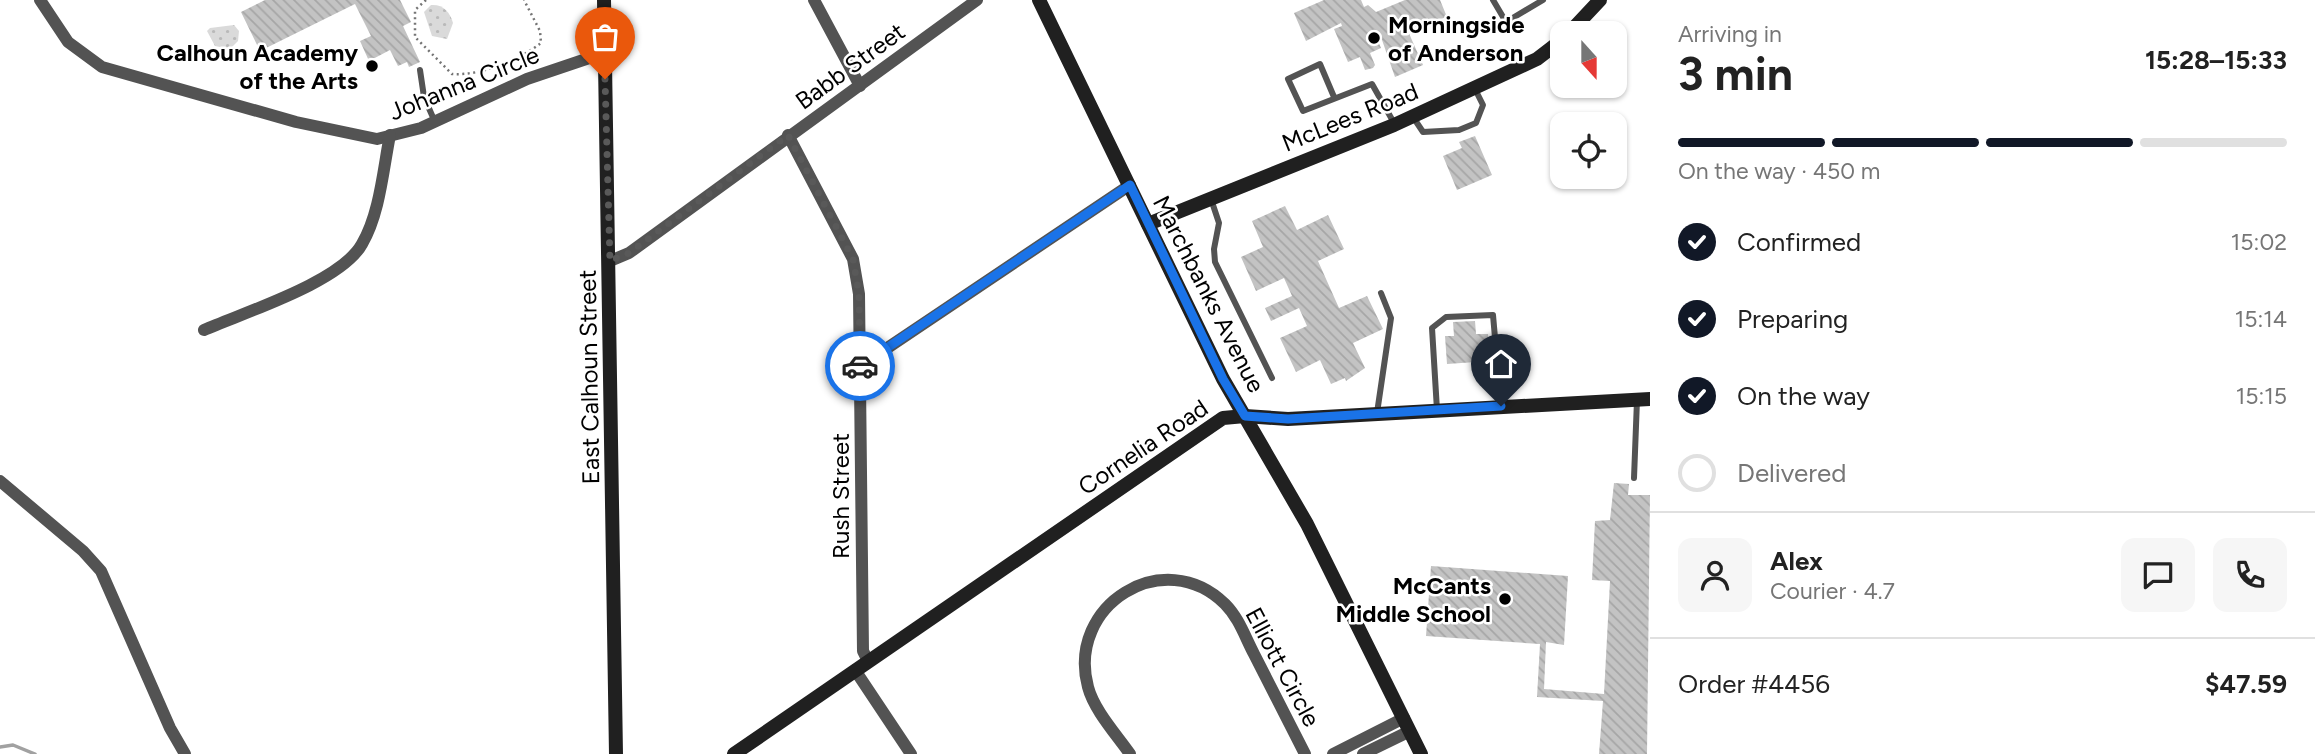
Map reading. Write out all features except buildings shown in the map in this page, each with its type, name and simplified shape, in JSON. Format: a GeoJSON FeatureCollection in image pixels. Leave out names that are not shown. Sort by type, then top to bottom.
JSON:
{"type":"FeatureCollection","features":[{"type":"Feature","properties":{"kind":"street","name":"Johanna Circle"},"geometry":{"type":"LineString","coordinates":[[40,0],[68,42],[102,67],[296,122],[377,139],[435,122],[527,79],[604,52]]}},
{"type":"Feature","properties":{"kind":"street","name":"East Calhoun Street"},"geometry":{"type":"LineString","coordinates":[[604,0],[616,754]]}},
{"type":"Feature","properties":{"kind":"street"},"geometry":{"type":"LineString","coordinates":[[814,0],[860,86]]}},
{"type":"Feature","properties":{"kind":"street","name":"Babb Street"},"geometry":{"type":"LineString","coordinates":[[610,261],[629,253],[977,0]]}},
{"type":"Feature","properties":{"kind":"street","name":"Marchbanks Avenue"},"geometry":{"type":"LineString","coordinates":[[1039,0],[1223,379],[1307,524],[1421,754]]}},
{"type":"Feature","properties":{"kind":"street"},"geometry":{"type":"LineString","coordinates":[[1580,21],[1598,1]]}},
{"type":"Feature","properties":{"kind":"street","name":"McLees Road"},"geometry":{"type":"LineString","coordinates":[[1148,224],[1413,117],[1537,59],[1550,49]]}},
{"type":"Feature","properties":{"kind":"street"},"geometry":{"type":"LineString","coordinates":[[204,330],[326,277],[355,255],[372,219],[390,135]]}},
{"type":"Feature","properties":{"kind":"street","name":"Rush Street"},"geometry":{"type":"LineString","coordinates":[[788,135],[853,259],[859,294],[863,651],[868,661]]}},
{"type":"Feature","properties":{"kind":"street"},"geometry":{"type":"LineString","coordinates":[[859,367],[1130,185]]}},
{"type":"Feature","properties":{"kind":"street","name":"Cornelia Road"},"geometry":{"type":"LineString","coordinates":[[734,754],[1223,418],[1245,416],[1288,419],[1644,400]]}},
{"type":"Feature","properties":{"kind":"street"},"geometry":{"type":"LineString","coordinates":[[0,481],[83,551],[101,571],[170,728],[185,754]]}},
{"type":"Feature","properties":{"kind":"street","name":"Elliott Circle"},"geometry":{"type":"LineString","coordinates":[[1130,754],[1088,689],[1086,642],[1110,603],[1126,591],[1160,580],[1202,587],[1234,615],[1305,754]]}},
{"type":"Feature","properties":{"kind":"street"},"geometry":{"type":"LineString","coordinates":[[855,670],[911,754]]}},
{"type":"Feature","properties":{"kind":"street"},"geometry":{"type":"LineString","coordinates":[[1363,754],[1407,724]]}},
{"type":"Feature","properties":{"kind":"street","name":"Elliott Circle"},"geometry":{"type":"LineString","coordinates":[[1333,754],[1407,724]]}},
{"type":"Feature","properties":{"kind":"lane"},"geometry":{"type":"LineString","coordinates":[[1493,0],[1506,22],[1543,0]]}},
{"type":"Feature","properties":{"kind":"lane"},"geometry":{"type":"LineString","coordinates":[[1335,97],[1320,64],[1288,79],[1303,111],[1372,84],[1394,125]]}},
{"type":"Feature","properties":{"kind":"lane"},"geometry":{"type":"LineString","coordinates":[[420,71],[424,97],[435,122]]}},
{"type":"Feature","properties":{"kind":"lane"},"geometry":{"type":"LineString","coordinates":[[1413,117],[1423,132],[1459,130],[1476,123],[1483,105],[1475,89]]}},
{"type":"Feature","properties":{"kind":"lane"},"geometry":{"type":"LineString","coordinates":[[1210,197],[1219,223],[1214,249],[1215,262],[1272,378]]}},
{"type":"Feature","properties":{"kind":"lane"},"geometry":{"type":"LineString","coordinates":[[1377,414],[1391,318],[1381,293]]}},
{"type":"Feature","properties":{"kind":"lane"},"geometry":{"type":"LineString","coordinates":[[1437,410],[1432,328],[1446,317],[1493,315],[1501,406]]}},
{"type":"Feature","properties":{"kind":"lane"},"geometry":{"type":"LineString","coordinates":[[1634,478],[1644,400]]}},
{"type":"Feature","properties":{"kind":"path"},"geometry":{"type":"LineString","coordinates":[[426,0],[415,10],[415,37],[452,74],[466,75],[526,55],[541,43],[540,30],[524,0]]}},
{"type":"Feature","properties":{"kind":"shaded area"},"geometry":{"type":"Polygon","coordinates":[[[431,5],[442,7],[450,15],[453,23],[447,39],[432,36],[424,12],[431,5]]]}},
{"type":"Feature","properties":{"kind":"shaded area"},"geometry":{"type":"Polygon","coordinates":[[[234,25],[239,31],[238,41],[230,49],[215,46],[207,31],[210,28],[234,25]]]}},
{"type":"Feature","properties":{"kind":"waterway"},"geometry":{"type":"LineString","coordinates":[[0,747],[13,745],[35,754]]}},
{"type":"Feature","properties":{"kind":"way so far"},"geometry":{"type":"LineString","coordinates":[[605,79],[610,261],[629,253],[788,135],[830,209],[853,259],[859,294],[860,366]]}},
{"type":"Feature","properties":{"kind":"place","name":"Morningside of Anderson"},"geometry":{"type":"Point","coordinates":[1374,38]}},
{"type":"Feature","properties":{"kind":"place","name":"Calhoun Academy of the Arts"},"geometry":{"type":"Point","coordinates":[372,66]}},
{"type":"Feature","properties":{"kind":"place","name":"McCants Middle School"},"geometry":{"type":"Point","coordinates":[1505,599]}},
{"type":"Feature","properties":{"kind":"route"},"geometry":{"type":"LineString","coordinates":[[860,366],[1130,185],[1223,379],[1245,416],[1288,419],[1501,406]]}}]}
